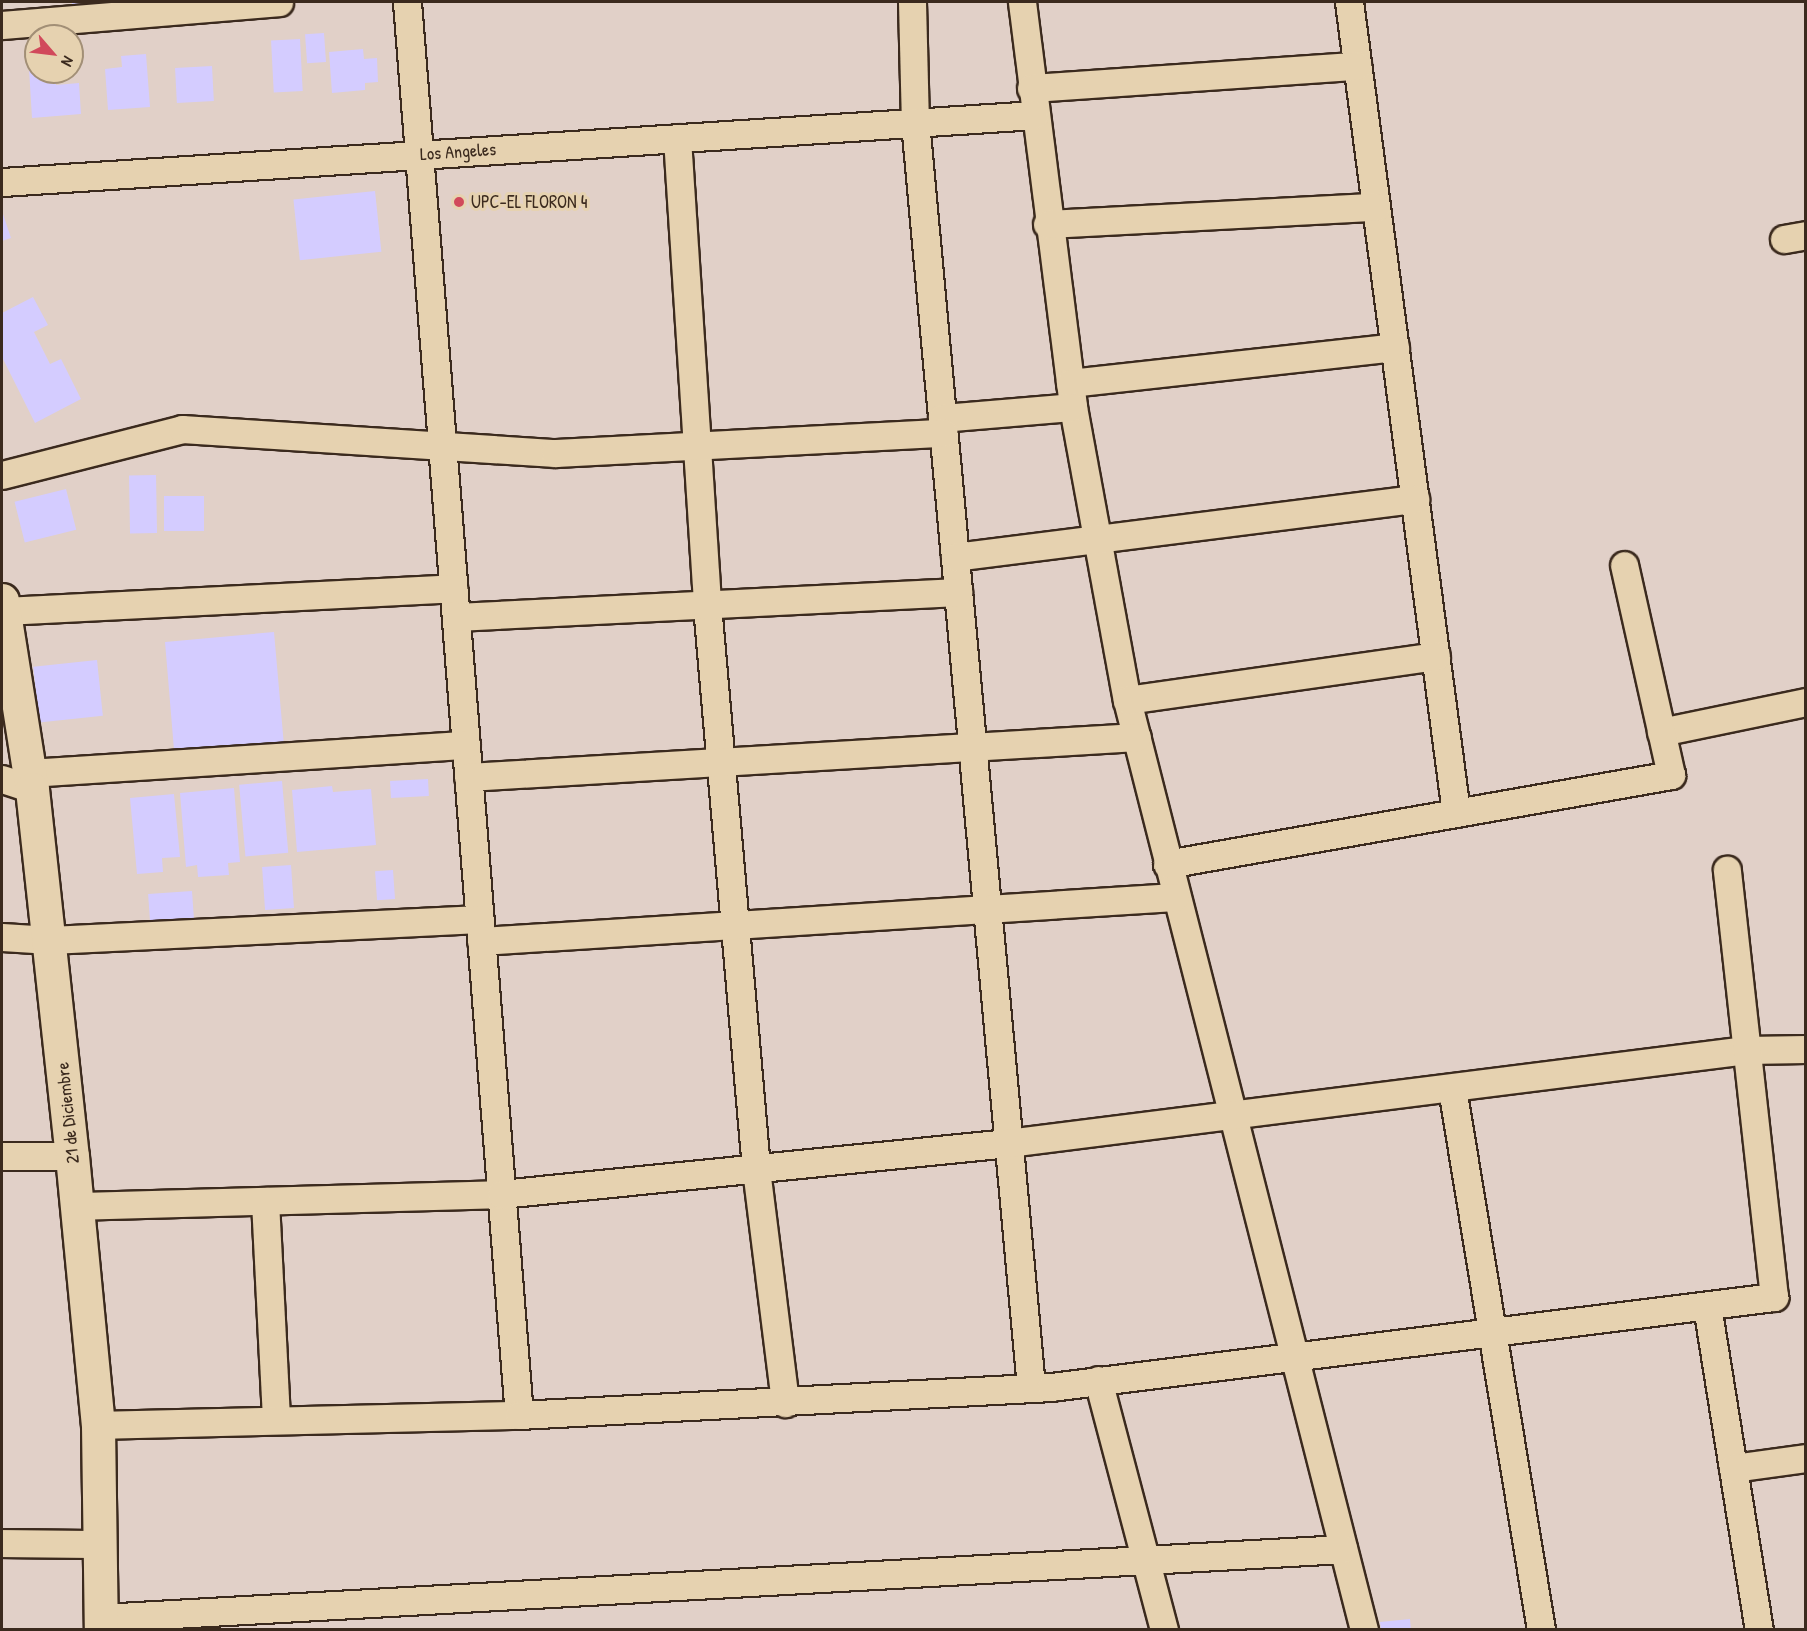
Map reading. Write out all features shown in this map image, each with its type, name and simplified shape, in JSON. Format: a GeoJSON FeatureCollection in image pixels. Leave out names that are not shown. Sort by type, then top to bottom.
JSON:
{"type":"FeatureCollection","features":[{"type":"Feature","properties":{"kind":"street"},"geometry":{"type":"LineString","coordinates":[[2,25],[279,2]]}},
{"type":"Feature","properties":{"kind":"street"},"geometry":{"type":"LineString","coordinates":[[407,2],[519,1415]]}},
{"type":"Feature","properties":{"kind":"street"},"geometry":{"type":"LineString","coordinates":[[912,2],[915,122],[1031,1388]]}},
{"type":"Feature","properties":{"kind":"street"},"geometry":{"type":"LineString","coordinates":[[1022,2],[1047,224],[1071,395],[1096,542],[1127,700],[1175,897],[1364,1629]]}},
{"type":"Feature","properties":{"kind":"street"},"geometry":{"type":"LineString","coordinates":[[1349,2],[1456,813]]}},
{"type":"Feature","properties":{"kind":"street"},"geometry":{"type":"LineString","coordinates":[[1031,88],[1358,66]]}},
{"type":"Feature","properties":{"kind":"street","name":"Los Angeles"},"geometry":{"type":"LineString","coordinates":[[2,182],[1034,115]]}},
{"type":"Feature","properties":{"kind":"street"},"geometry":{"type":"LineString","coordinates":[[677,138],[707,605],[720,762],[756,1169],[785,1403]]}},
{"type":"Feature","properties":{"kind":"street"},"geometry":{"type":"LineString","coordinates":[[1047,224],[1376,207]]}},
{"type":"Feature","properties":{"kind":"street"},"geometry":{"type":"LineString","coordinates":[[2,475],[182,429],[555,453],[696,445],[943,425],[1071,395],[1395,347]]}},
{"type":"Feature","properties":{"kind":"street"},"geometry":{"type":"LineString","coordinates":[[955,558],[1096,542],[1415,499]]}},
{"type":"Feature","properties":{"kind":"street"},"geometry":{"type":"LineString","coordinates":[[1167,864],[1671,775],[1624,565]]}},
{"type":"Feature","properties":{"kind":"street"},"geometry":{"type":"LineString","coordinates":[[3,606],[453,588]]}},
{"type":"Feature","properties":{"kind":"street"},"geometry":{"type":"LineString","coordinates":[[456,617],[958,592]]}},
{"type":"Feature","properties":{"kind":"street","name":"21 de Diciembre"},"geometry":{"type":"LineString","coordinates":[[3,606],[21,780],[50,940],[77,1206],[98,1425],[102,1544],[101,1624]]}},
{"type":"Feature","properties":{"kind":"street"},"geometry":{"type":"LineString","coordinates":[[1127,700],[1436,656]]}},
{"type":"Feature","properties":{"kind":"street"},"geometry":{"type":"LineString","coordinates":[[1661,732],[1806,702]]}},
{"type":"Feature","properties":{"kind":"street"},"geometry":{"type":"LineString","coordinates":[[468,777],[1137,737]]}},
{"type":"Feature","properties":{"kind":"street"},"geometry":{"type":"LineString","coordinates":[[21,780],[466,745]]}},
{"type":"Feature","properties":{"kind":"street"},"geometry":{"type":"LineString","coordinates":[[98,1425],[519,1415],[785,1403],[1031,1388],[1774,1298],[1727,870]]}},
{"type":"Feature","properties":{"kind":"street"},"geometry":{"type":"LineString","coordinates":[[2,937],[50,940],[734,925],[1175,897]]}},
{"type":"Feature","properties":{"kind":"street"},"geometry":{"type":"LineString","coordinates":[[77,1206],[501,1194],[1008,1143],[1746,1050],[1806,1048]]}},
{"type":"Feature","properties":{"kind":"street"},"geometry":{"type":"LineString","coordinates":[[1452,1088],[1541,1629]]}},
{"type":"Feature","properties":{"kind":"street"},"geometry":{"type":"LineString","coordinates":[[2,1156],[72,1156]]}},
{"type":"Feature","properties":{"kind":"street"},"geometry":{"type":"LineString","coordinates":[[266,1201],[276,1420]]}},
{"type":"Feature","properties":{"kind":"street"},"geometry":{"type":"LineString","coordinates":[[1707,1306],[1759,1629]]}},
{"type":"Feature","properties":{"kind":"street"},"geometry":{"type":"LineString","coordinates":[[1098,1380],[1164,1629]]}},
{"type":"Feature","properties":{"kind":"street"},"geometry":{"type":"LineString","coordinates":[[1733,1468],[1806,1458]]}},
{"type":"Feature","properties":{"kind":"street"},"geometry":{"type":"LineString","coordinates":[[2,1543],[102,1544]]}},
{"type":"Feature","properties":{"kind":"street"},"geometry":{"type":"LineString","coordinates":[[101,1624],[1148,1563],[1343,1549]]}},
{"type":"Feature","properties":{"kind":"building"},"geometry":{"type":"Polygon","coordinates":[[[72,2],[114,2],[114,4],[72,6],[72,2]]]}},
{"type":"Feature","properties":{"kind":"building"},"geometry":{"type":"Polygon","coordinates":[[[324,33],[326,62],[307,63],[305,34],[324,33]]]}},
{"type":"Feature","properties":{"kind":"building"},"geometry":{"type":"Polygon","coordinates":[[[300,39],[303,91],[274,92],[271,41],[300,39]]]}},
{"type":"Feature","properties":{"kind":"building"},"geometry":{"type":"Polygon","coordinates":[[[363,49],[364,59],[377,58],[378,82],[365,83],[365,90],[332,93],[329,52],[363,49]]]}},
{"type":"Feature","properties":{"kind":"building"},"geometry":{"type":"Polygon","coordinates":[[[146,54],[150,107],[108,110],[105,69],[122,67],[121,56],[146,54]]]}},
{"type":"Feature","properties":{"kind":"building"},"geometry":{"type":"Polygon","coordinates":[[[212,66],[214,101],[177,103],[175,68],[212,66]]]}},
{"type":"Feature","properties":{"kind":"building"},"geometry":{"type":"Polygon","coordinates":[[[30,84],[79,84],[81,114],[32,118],[30,84]]]}},
{"type":"Feature","properties":{"kind":"building"},"geometry":{"type":"Polygon","coordinates":[[[375,191],[381,252],[300,260],[293,200],[375,191]]]}},
{"type":"Feature","properties":{"kind":"building"},"geometry":{"type":"Polygon","coordinates":[[[2,211],[11,238],[2,241],[2,211]]]}},
{"type":"Feature","properties":{"kind":"building"},"geometry":{"type":"Polygon","coordinates":[[[33,297],[48,325],[34,332],[50,364],[61,359],[81,399],[35,423],[2,357],[2,313],[33,297]]]}},
{"type":"Feature","properties":{"kind":"building"},"geometry":{"type":"Polygon","coordinates":[[[129,475],[156,475],[157,533],[130,533],[129,475]]]}},
{"type":"Feature","properties":{"kind":"building"},"geometry":{"type":"Polygon","coordinates":[[[66,489],[76,530],[25,543],[15,502],[66,489]]]}},
{"type":"Feature","properties":{"kind":"building"},"geometry":{"type":"Polygon","coordinates":[[[164,496],[204,496],[204,531],[164,531],[164,496]]]}},
{"type":"Feature","properties":{"kind":"building"},"geometry":{"type":"Polygon","coordinates":[[[274,632],[285,757],[231,762],[230,746],[174,750],[165,642],[274,632]]]}},
{"type":"Feature","properties":{"kind":"building"},"geometry":{"type":"Polygon","coordinates":[[[97,660],[103,716],[39,722],[33,667],[97,660]]]}},
{"type":"Feature","properties":{"kind":"building"},"geometry":{"type":"Polygon","coordinates":[[[428,779],[429,796],[391,798],[390,781],[428,779]]]}},
{"type":"Feature","properties":{"kind":"building"},"geometry":{"type":"Polygon","coordinates":[[[282,781],[288,853],[245,856],[239,785],[282,781]]]}},
{"type":"Feature","properties":{"kind":"building"},"geometry":{"type":"Polygon","coordinates":[[[332,786],[333,792],[371,789],[376,845],[297,852],[292,790],[332,786]]]}},
{"type":"Feature","properties":{"kind":"building"},"geometry":{"type":"Polygon","coordinates":[[[234,788],[240,862],[228,863],[229,875],[198,877],[197,865],[186,867],[180,793],[234,788]]]}},
{"type":"Feature","properties":{"kind":"building"},"geometry":{"type":"Polygon","coordinates":[[[174,794],[180,857],[162,858],[163,872],[137,874],[130,798],[174,794]]]}},
{"type":"Feature","properties":{"kind":"building"},"geometry":{"type":"Polygon","coordinates":[[[291,865],[294,908],[265,910],[262,867],[291,865]]]}},
{"type":"Feature","properties":{"kind":"building"},"geometry":{"type":"Polygon","coordinates":[[[393,870],[395,899],[377,900],[375,871],[393,870]]]}},
{"type":"Feature","properties":{"kind":"building"},"geometry":{"type":"Polygon","coordinates":[[[192,891],[195,930],[151,933],[148,894],[192,891]]]}},
{"type":"Feature","properties":{"kind":"building"},"geometry":{"type":"Polygon","coordinates":[[[1410,1619],[1411,1630],[1381,1630],[1380,1622],[1410,1619]]]}},
{"type":"Feature","properties":{"kind":"place","name":"UPC-EL FLORON 4"},"geometry":{"type":"Point","coordinates":[459,202]}}]}
